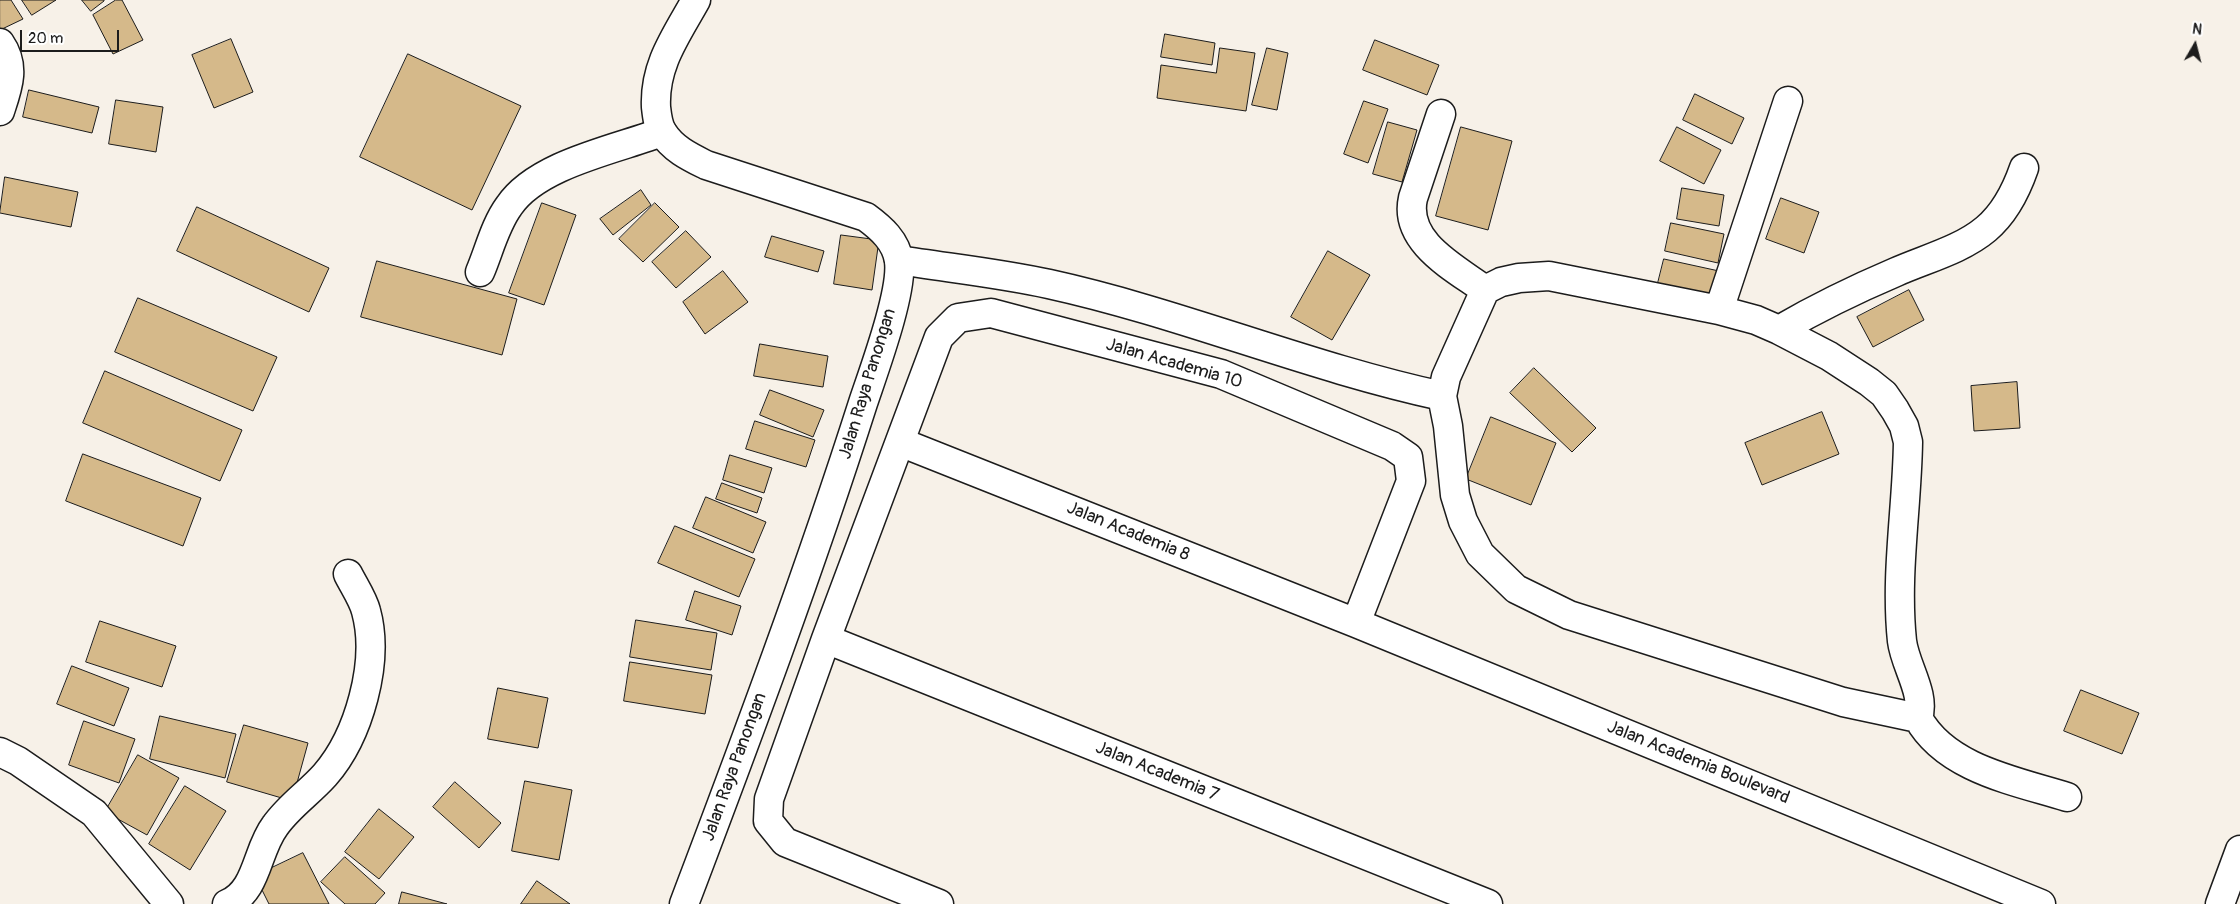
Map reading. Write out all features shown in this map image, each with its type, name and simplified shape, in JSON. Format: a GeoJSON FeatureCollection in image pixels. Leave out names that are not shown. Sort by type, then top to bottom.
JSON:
{"type":"FeatureCollection","features":[{"type":"Feature","properties":{"kind":"street"},"geometry":{"type":"LineString","coordinates":[[696,0],[662,62],[656,81],[657,118],[662,132],[671,144],[687,156],[706,166],[866,217],[881,228],[892,242],[899,260],[1049,284],[1156,313],[1379,382],[1442,396]]}},
{"type":"Feature","properties":{"kind":"street"},"geometry":{"type":"LineString","coordinates":[[0,43],[9,63],[10,76],[0,111]]}},
{"type":"Feature","properties":{"kind":"street"},"geometry":{"type":"LineString","coordinates":[[1719,310],[1788,101]]}},
{"type":"Feature","properties":{"kind":"street"},"geometry":{"type":"LineString","coordinates":[[1441,114],[1410,210],[1413,227],[1428,246],[1485,290]]}},
{"type":"Feature","properties":{"kind":"street"},"geometry":{"type":"LineString","coordinates":[[480,272],[509,205],[529,186],[587,156],[619,148],[662,132]]}},
{"type":"Feature","properties":{"kind":"street"},"geometry":{"type":"LineString","coordinates":[[1779,330],[1861,286],[1959,245],[1985,230],[2000,215],[2016,192],[2024,168]]}},
{"type":"Feature","properties":{"kind":"street","name":"Jalan Raya Panongan"},"geometry":{"type":"LineString","coordinates":[[684,904],[795,605],[843,466],[890,316],[899,275],[899,260]]}},
{"type":"Feature","properties":{"kind":"street"},"geometry":{"type":"LineString","coordinates":[[1918,718],[1921,709],[1919,698],[1906,662],[1902,641],[1901,547],[1908,442],[1904,426],[1884,394],[1829,356],[1779,330],[1756,320],[1719,310],[1549,276],[1519,278],[1501,282],[1485,290],[1446,377],[1442,396],[1448,426],[1455,495],[1463,521],[1480,554],[1516,589],[1570,615],[1843,702],[1918,718],[1933,739],[1948,751],[1967,762],[1993,774],[2067,797]]}},
{"type":"Feature","properties":{"kind":"street","name":"Jalan Academia 10"},"geometry":{"type":"LineString","coordinates":[[900,442],[939,337],[958,318],[991,313],[1220,374],[1392,446],[1408,457],[1411,482],[1356,623]]}},
{"type":"Feature","properties":{"kind":"street"},"geometry":{"type":"LineString","coordinates":[[900,442],[826,639],[769,799],[768,821],[785,842],[939,904]]}},
{"type":"Feature","properties":{"kind":"street","name":"Jalan Academia 8"},"geometry":{"type":"LineString","coordinates":[[900,442],[1356,623]]}},
{"type":"Feature","properties":{"kind":"street"},"geometry":{"type":"LineString","coordinates":[[227,904],[244,894],[252,880],[263,846],[274,826],[326,773],[354,725],[369,679],[371,642],[366,610],[348,574]]}},
{"type":"Feature","properties":{"kind":"street","name":"Jalan Academia Boulevard"},"geometry":{"type":"LineString","coordinates":[[1356,623],[2041,904]]}},
{"type":"Feature","properties":{"kind":"street","name":"Jalan Academia 7"},"geometry":{"type":"LineString","coordinates":[[826,639],[1488,904]]}},
{"type":"Feature","properties":{"kind":"street"},"geometry":{"type":"LineString","coordinates":[[0,752],[18,761],[94,813],[169,904]]}},
{"type":"Feature","properties":{"kind":"street"},"geometry":{"type":"LineString","coordinates":[[2220,904],[2240,850]]}},
{"type":"Feature","properties":{"kind":"building"},"geometry":{"type":"Polygon","coordinates":[[[0,0],[11,0],[23,19],[0,30],[0,0]]]}},
{"type":"Feature","properties":{"kind":"building"},"geometry":{"type":"Polygon","coordinates":[[[22,0],[56,0],[32,15],[22,0]]]}},
{"type":"Feature","properties":{"kind":"building"},"geometry":{"type":"Polygon","coordinates":[[[82,0],[104,0],[104,1],[91,11],[82,0]]]}},
{"type":"Feature","properties":{"kind":"building"},"geometry":{"type":"Polygon","coordinates":[[[116,0],[122,0],[143,40],[113,54],[93,15],[116,0]]]}},
{"type":"Feature","properties":{"kind":"building"},"geometry":{"type":"Polygon","coordinates":[[[1165,34],[1215,43],[1212,65],[1161,57],[1165,34]]]}},
{"type":"Feature","properties":{"kind":"building"},"geometry":{"type":"Polygon","coordinates":[[[231,39],[253,92],[214,108],[192,55],[231,39]]]}},
{"type":"Feature","properties":{"kind":"building"},"geometry":{"type":"Polygon","coordinates":[[[1375,40],[1439,65],[1427,95],[1363,70],[1375,40]]]}},
{"type":"Feature","properties":{"kind":"building"},"geometry":{"type":"Polygon","coordinates":[[[1220,48],[1255,53],[1246,111],[1157,98],[1161,65],[1216,73],[1220,48]]]}},
{"type":"Feature","properties":{"kind":"building"},"geometry":{"type":"Polygon","coordinates":[[[1267,48],[1288,53],[1277,110],[1252,105],[1267,48]]]}},
{"type":"Feature","properties":{"kind":"building"},"geometry":{"type":"Polygon","coordinates":[[[408,54],[521,106],[472,210],[360,157],[408,54]]]}},
{"type":"Feature","properties":{"kind":"building"},"geometry":{"type":"Polygon","coordinates":[[[29,90],[99,107],[92,133],[23,117],[29,90]]]}},
{"type":"Feature","properties":{"kind":"building"},"geometry":{"type":"Polygon","coordinates":[[[1695,94],[1744,118],[1732,144],[1683,120],[1695,94]]]}},
{"type":"Feature","properties":{"kind":"building"},"geometry":{"type":"Polygon","coordinates":[[[116,100],[163,107],[156,152],[109,144],[116,100]]]}},
{"type":"Feature","properties":{"kind":"building"},"geometry":{"type":"Polygon","coordinates":[[[1364,101],[1388,109],[1368,163],[1344,154],[1364,101]]]}},
{"type":"Feature","properties":{"kind":"building"},"geometry":{"type":"Polygon","coordinates":[[[1388,122],[1417,130],[1402,182],[1373,174],[1388,122]]]}},
{"type":"Feature","properties":{"kind":"building"},"geometry":{"type":"Polygon","coordinates":[[[1461,127],[1512,141],[1488,230],[1436,216],[1461,127]]]}},
{"type":"Feature","properties":{"kind":"building"},"geometry":{"type":"Polygon","coordinates":[[[1677,127],[1721,150],[1704,184],[1660,161],[1677,127]]]}},
{"type":"Feature","properties":{"kind":"building"},"geometry":{"type":"Polygon","coordinates":[[[5,177],[78,192],[71,227],[0,213],[5,177]]]}},
{"type":"Feature","properties":{"kind":"building"},"geometry":{"type":"Polygon","coordinates":[[[1682,188],[1724,195],[1719,226],[1677,219],[1682,188]]]}},
{"type":"Feature","properties":{"kind":"building"},"geometry":{"type":"Polygon","coordinates":[[[641,190],[651,205],[613,235],[600,219],[641,190]]]}},
{"type":"Feature","properties":{"kind":"building"},"geometry":{"type":"Polygon","coordinates":[[[1781,198],[1819,212],[1804,253],[1766,239],[1781,198]]]}},
{"type":"Feature","properties":{"kind":"building"},"geometry":{"type":"Polygon","coordinates":[[[542,203],[576,215],[544,305],[509,293],[542,203]]]}},
{"type":"Feature","properties":{"kind":"building"},"geometry":{"type":"Polygon","coordinates":[[[655,203],[679,227],[643,262],[619,239],[655,203]]]}},
{"type":"Feature","properties":{"kind":"building"},"geometry":{"type":"Polygon","coordinates":[[[197,207],[329,268],[309,312],[177,251],[197,207]]]}},
{"type":"Feature","properties":{"kind":"building"},"geometry":{"type":"Polygon","coordinates":[[[1671,223],[1724,234],[1718,263],[1665,251],[1671,223]]]}},
{"type":"Feature","properties":{"kind":"building"},"geometry":{"type":"Polygon","coordinates":[[[686,231],[711,257],[676,288],[652,262],[686,231]]]}},
{"type":"Feature","properties":{"kind":"building"},"geometry":{"type":"Polygon","coordinates":[[[841,235],[879,240],[872,290],[834,284],[841,235]]]}},
{"type":"Feature","properties":{"kind":"building"},"geometry":{"type":"Polygon","coordinates":[[[772,236],[824,251],[818,272],[765,257],[772,236]]]}},
{"type":"Feature","properties":{"kind":"building"},"geometry":{"type":"Polygon","coordinates":[[[1328,251],[1370,275],[1332,340],[1291,317],[1328,251]]]}},
{"type":"Feature","properties":{"kind":"building"},"geometry":{"type":"Polygon","coordinates":[[[1664,259],[1719,271],[1711,303],[1656,291],[1664,259]]]}},
{"type":"Feature","properties":{"kind":"building"},"geometry":{"type":"Polygon","coordinates":[[[377,261],[517,299],[502,355],[361,317],[377,261]]]}},
{"type":"Feature","properties":{"kind":"building"},"geometry":{"type":"Polygon","coordinates":[[[723,271],[748,302],[705,334],[683,302],[723,271]]]}},
{"type":"Feature","properties":{"kind":"building"},"geometry":{"type":"Polygon","coordinates":[[[1909,290],[1924,320],[1873,347],[1857,317],[1909,290]]]}},
{"type":"Feature","properties":{"kind":"building"},"geometry":{"type":"Polygon","coordinates":[[[138,298],[277,357],[253,411],[115,352],[138,298]]]}},
{"type":"Feature","properties":{"kind":"building"},"geometry":{"type":"Polygon","coordinates":[[[760,344],[828,356],[823,387],[754,376],[760,344]]]}},
{"type":"Feature","properties":{"kind":"building"},"geometry":{"type":"Polygon","coordinates":[[[1534,368],[1596,428],[1572,452],[1510,393],[1534,368]]]}},
{"type":"Feature","properties":{"kind":"building"},"geometry":{"type":"Polygon","coordinates":[[[105,371],[242,430],[220,481],[83,423],[105,371]]]}},
{"type":"Feature","properties":{"kind":"building"},"geometry":{"type":"Polygon","coordinates":[[[2017,382],[2020,428],[1974,431],[1971,386],[2017,382]]]}},
{"type":"Feature","properties":{"kind":"building"},"geometry":{"type":"Polygon","coordinates":[[[770,390],[824,410],[813,437],[760,415],[770,390]]]}},
{"type":"Feature","properties":{"kind":"building"},"geometry":{"type":"Polygon","coordinates":[[[1822,412],[1839,454],[1762,485],[1745,443],[1822,412]]]}},
{"type":"Feature","properties":{"kind":"building"},"geometry":{"type":"Polygon","coordinates":[[[1491,417],[1556,443],[1531,505],[1466,479],[1491,417]]]}},
{"type":"Feature","properties":{"kind":"building"},"geometry":{"type":"Polygon","coordinates":[[[755,421],[815,440],[806,467],[746,449],[755,421]]]}},
{"type":"Feature","properties":{"kind":"building"},"geometry":{"type":"Polygon","coordinates":[[[83,454],[201,498],[183,546],[66,501],[83,454]]]}},
{"type":"Feature","properties":{"kind":"building"},"geometry":{"type":"Polygon","coordinates":[[[730,455],[772,468],[764,493],[723,480],[730,455]]]}},
{"type":"Feature","properties":{"kind":"building"},"geometry":{"type":"Polygon","coordinates":[[[722,483],[762,498],[757,513],[716,499],[722,483]]]}},
{"type":"Feature","properties":{"kind":"building"},"geometry":{"type":"Polygon","coordinates":[[[706,497],[766,522],[753,553],[693,528],[706,497]]]}},
{"type":"Feature","properties":{"kind":"building"},"geometry":{"type":"Polygon","coordinates":[[[675,526],[755,559],[739,597],[658,563],[675,526]]]}},
{"type":"Feature","properties":{"kind":"building"},"geometry":{"type":"Polygon","coordinates":[[[695,591],[741,606],[732,635],[686,620],[695,591]]]}},
{"type":"Feature","properties":{"kind":"building"},"geometry":{"type":"Polygon","coordinates":[[[636,620],[717,633],[711,670],[630,657],[636,620]]]}},
{"type":"Feature","properties":{"kind":"building"},"geometry":{"type":"Polygon","coordinates":[[[100,621],[176,646],[162,687],[86,662],[100,621]]]}},
{"type":"Feature","properties":{"kind":"building"},"geometry":{"type":"Polygon","coordinates":[[[630,662],[712,675],[705,714],[624,701],[630,662]]]}},
{"type":"Feature","properties":{"kind":"building"},"geometry":{"type":"Polygon","coordinates":[[[72,666],[129,688],[114,726],[57,704],[72,666]]]}},
{"type":"Feature","properties":{"kind":"building"},"geometry":{"type":"Polygon","coordinates":[[[498,688],[548,698],[538,748],[488,739],[498,688]]]}},
{"type":"Feature","properties":{"kind":"building"},"geometry":{"type":"Polygon","coordinates":[[[2081,690],[2139,713],[2122,754],[2064,731],[2081,690]]]}},
{"type":"Feature","properties":{"kind":"building"},"geometry":{"type":"Polygon","coordinates":[[[160,716],[236,734],[225,778],[150,759],[160,716]]]}},
{"type":"Feature","properties":{"kind":"building"},"geometry":{"type":"Polygon","coordinates":[[[84,721],[135,739],[119,783],[69,765],[84,721]]]}},
{"type":"Feature","properties":{"kind":"building"},"geometry":{"type":"Polygon","coordinates":[[[244,725],[308,743],[292,801],[227,782],[244,725]]]}},
{"type":"Feature","properties":{"kind":"building"},"geometry":{"type":"Polygon","coordinates":[[[138,755],[179,778],[147,835],[105,812],[138,755]]]}},
{"type":"Feature","properties":{"kind":"building"},"geometry":{"type":"Polygon","coordinates":[[[525,781],[572,790],[559,860],[512,851],[525,781]]]}},
{"type":"Feature","properties":{"kind":"building"},"geometry":{"type":"Polygon","coordinates":[[[455,782],[501,823],[479,848],[433,807],[455,782]]]}},
{"type":"Feature","properties":{"kind":"building"},"geometry":{"type":"Polygon","coordinates":[[[185,786],[226,811],[190,870],[149,844],[185,786]]]}},
{"type":"Feature","properties":{"kind":"building"},"geometry":{"type":"Polygon","coordinates":[[[379,809],[414,837],[379,879],[345,852],[379,809]]]}},
{"type":"Feature","properties":{"kind":"building"},"geometry":{"type":"Polygon","coordinates":[[[303,853],[329,904],[269,904],[255,876],[303,853]]]}},
{"type":"Feature","properties":{"kind":"building"},"geometry":{"type":"Polygon","coordinates":[[[345,857],[385,893],[375,904],[345,904],[321,882],[345,857]]]}},
{"type":"Feature","properties":{"kind":"building"},"geometry":{"type":"Polygon","coordinates":[[[537,881],[570,904],[521,904],[537,881]]]}},
{"type":"Feature","properties":{"kind":"building"},"geometry":{"type":"Polygon","coordinates":[[[402,892],[447,904],[399,904],[402,892]]]}}]}
